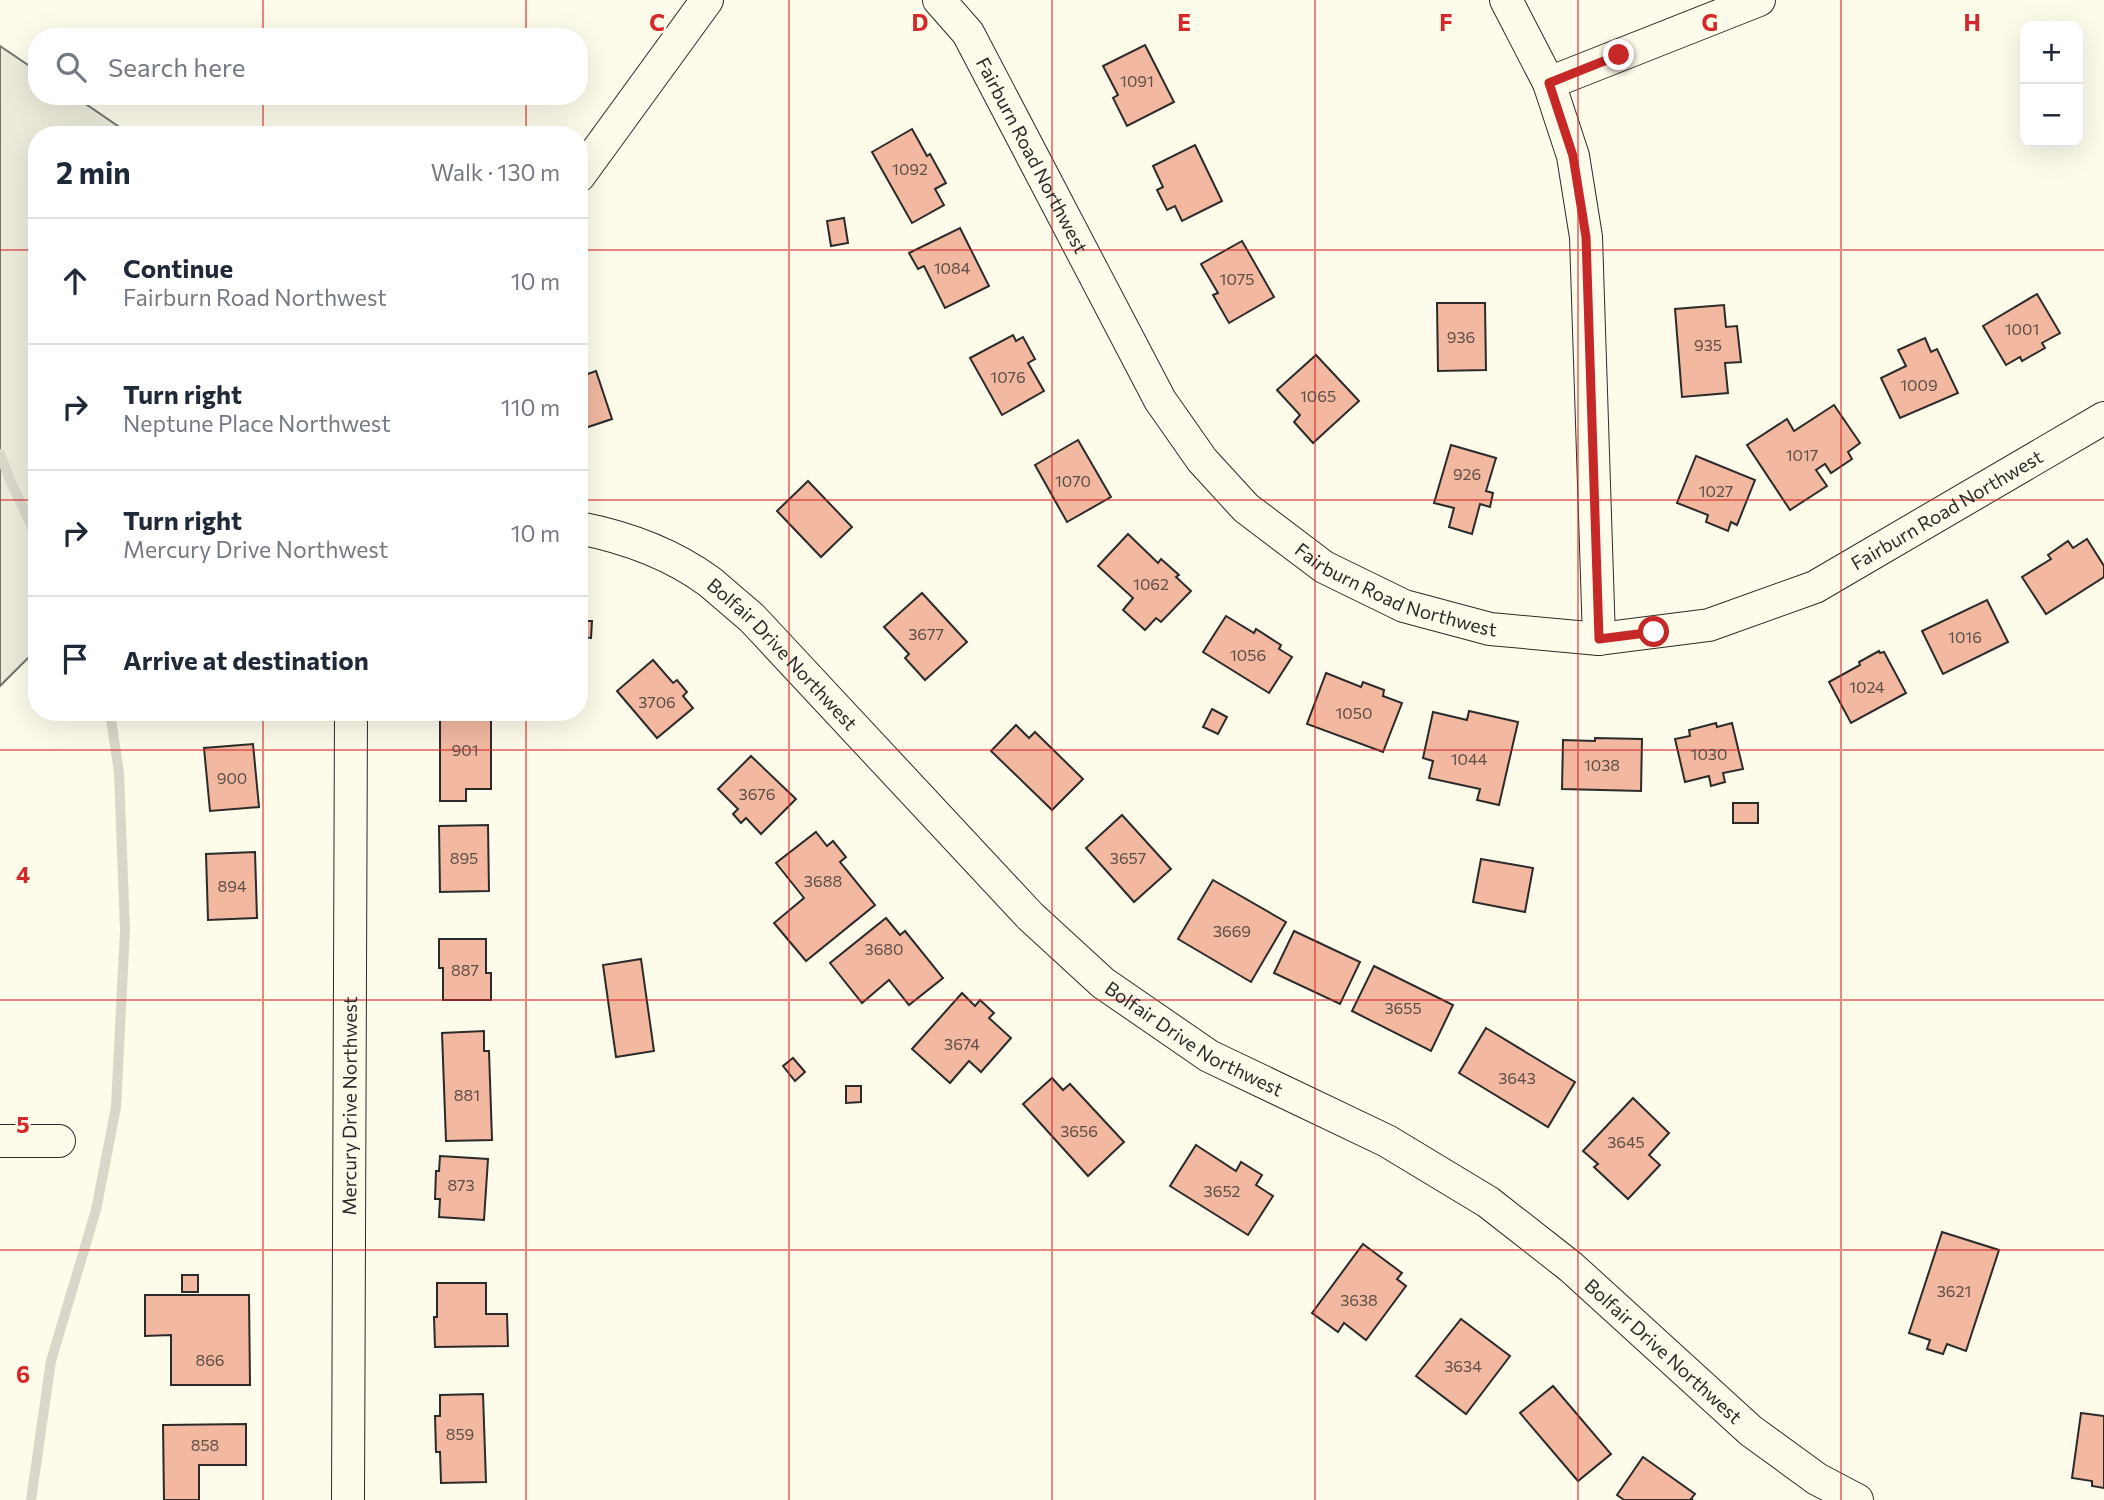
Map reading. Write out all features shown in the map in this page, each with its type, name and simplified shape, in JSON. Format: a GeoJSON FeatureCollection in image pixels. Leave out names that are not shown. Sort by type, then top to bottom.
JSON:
{"type":"FeatureCollection","features":[{"type":"Feature","properties":{"kind":"street"},"geometry":{"type":"LineString","coordinates":[[588,164],[707,0]]}},
{"type":"Feature","properties":{"kind":"street","name":"Fairburn Road Northwest"},"geometry":{"type":"LineString","coordinates":[[939,0],[968,33],[1160,400],[1202,460],[1246,508],[1324,567],[1404,606],[1490,629],[1599,639],[1709,625],[1815,587],[2104,418]]}},
{"type":"Feature","properties":{"kind":"street"},"geometry":{"type":"LineString","coordinates":[[1506,0],[1549,83],[1573,156],[1586,237],[1599,639]]}},
{"type":"Feature","properties":{"kind":"street"},"geometry":{"type":"LineString","coordinates":[[1549,83],[1759,0]]}},
{"type":"Feature","properties":{"kind":"street","name":"Bolfair Drive Northwest"},"geometry":{"type":"LineString","coordinates":[[588,530],[610,534],[664,555],[708,581],[752,618],[1030,916],[1103,983],[1209,1056],[1387,1141],[1488,1202],[1571,1267],[1751,1431],[1817,1479],[1857,1500]]}},
{"type":"Feature","properties":{"kind":"street","name":"Mercury Drive Northwest"},"geometry":{"type":"LineString","coordinates":[[348,1500],[351,721]]}},
{"type":"Feature","properties":{"kind":"street"},"geometry":{"type":"LineString","coordinates":[[0,1141],[59,1141]]}},
{"type":"Feature","properties":{"kind":"shaded area"},"geometry":{"type":"Polygon","coordinates":[[[0,46],[28,65],[28,105],[87,105],[118,126],[28,126],[28,658],[0,686],[0,46]]]}},
{"type":"Feature","properties":{"kind":"building"},"geometry":{"type":"Polygon","coordinates":[[[1145,45],[1174,102],[1127,126],[1113,98],[1118,95],[1103,66],[1145,45]]]}},
{"type":"Feature","properties":{"kind":"building"},"geometry":{"type":"Polygon","coordinates":[[[912,129],[946,183],[935,189],[944,205],[912,223],[872,152],[912,129]]]}},
{"type":"Feature","properties":{"kind":"building"},"geometry":{"type":"Polygon","coordinates":[[[1195,145],[1222,201],[1182,221],[1175,206],[1167,210],[1157,190],[1163,187],[1153,166],[1195,145]]]}},
{"type":"Feature","properties":{"kind":"building"},"geometry":{"type":"Polygon","coordinates":[[[844,218],[848,243],[831,246],[827,221],[844,218]]]}},
{"type":"Feature","properties":{"kind":"building"},"geometry":{"type":"Polygon","coordinates":[[[960,228],[989,286],[945,308],[924,266],[918,269],[909,253],[960,228]]]}},
{"type":"Feature","properties":{"kind":"building"},"geometry":{"type":"Polygon","coordinates":[[[1242,241],[1274,297],[1229,323],[1213,295],[1218,293],[1201,264],[1242,241]]]}},
{"type":"Feature","properties":{"kind":"building"},"geometry":{"type":"Polygon","coordinates":[[[2037,294],[2060,333],[2042,343],[2045,348],[2022,361],[2020,357],[2006,365],[1983,326],[2037,294]]]}},
{"type":"Feature","properties":{"kind":"building"},"geometry":{"type":"Polygon","coordinates":[[[1437,303],[1485,303],[1486,370],[1438,371],[1437,303]]]}},
{"type":"Feature","properties":{"kind":"building"},"geometry":{"type":"Polygon","coordinates":[[[1724,305],[1726,327],[1737,326],[1741,362],[1725,363],[1728,393],[1682,397],[1675,309],[1724,305]]]}},
{"type":"Feature","properties":{"kind":"building"},"geometry":{"type":"Polygon","coordinates":[[[1013,335],[1016,341],[1023,337],[1035,359],[1028,363],[1044,391],[1002,415],[970,358],[1013,335]]]}},
{"type":"Feature","properties":{"kind":"building"},"geometry":{"type":"Polygon","coordinates":[[[1925,338],[1931,352],[1937,349],[1958,393],[1900,418],[1881,378],[1906,366],[1898,350],[1925,338]]]}},
{"type":"Feature","properties":{"kind":"building"},"geometry":{"type":"Polygon","coordinates":[[[1316,355],[1359,401],[1313,443],[1294,422],[1300,415],[1277,390],[1316,355]]]}},
{"type":"Feature","properties":{"kind":"building"},"geometry":{"type":"Polygon","coordinates":[[[596,371],[612,419],[588,427],[588,374],[596,371]]]}},
{"type":"Feature","properties":{"kind":"building"},"geometry":{"type":"Polygon","coordinates":[[[1834,405],[1860,443],[1848,452],[1852,459],[1831,473],[1825,464],[1816,470],[1827,486],[1790,510],[1747,445],[1787,419],[1794,431],[1834,405]]]}},
{"type":"Feature","properties":{"kind":"building"},"geometry":{"type":"Polygon","coordinates":[[[1078,440],[1111,497],[1067,522],[1035,465],[1078,440]]]}},
{"type":"Feature","properties":{"kind":"building"},"geometry":{"type":"Polygon","coordinates":[[[1451,445],[1496,458],[1486,491],[1493,493],[1490,507],[1480,504],[1472,534],[1449,527],[1454,508],[1434,503],[1451,445]]]}},
{"type":"Feature","properties":{"kind":"building"},"geometry":{"type":"Polygon","coordinates":[[[1696,456],[1755,480],[1737,525],[1731,522],[1728,531],[1706,522],[1708,515],[1677,503],[1696,456]]]}},
{"type":"Feature","properties":{"kind":"building"},"geometry":{"type":"Polygon","coordinates":[[[808,481],[852,527],[821,557],[777,511],[808,481]]]}},
{"type":"Feature","properties":{"kind":"building"},"geometry":{"type":"Polygon","coordinates":[[[1128,534],[1158,563],[1161,559],[1179,575],[1176,577],[1191,591],[1161,622],[1156,618],[1145,630],[1123,610],[1133,598],[1098,566],[1128,534]]]}},
{"type":"Feature","properties":{"kind":"building"},"geometry":{"type":"Polygon","coordinates":[[[2087,539],[2104,566],[2104,577],[2046,614],[2022,577],[2051,559],[2048,555],[2068,541],[2073,548],[2087,539]]]}},
{"type":"Feature","properties":{"kind":"building"},"geometry":{"type":"Polygon","coordinates":[[[922,593],[967,642],[925,680],[905,658],[909,654],[884,627],[922,593]]]}},
{"type":"Feature","properties":{"kind":"building"},"geometry":{"type":"Polygon","coordinates":[[[1987,600],[2008,642],[1943,674],[1922,631],[1987,600]]]}},
{"type":"Feature","properties":{"kind":"building"},"geometry":{"type":"Polygon","coordinates":[[[1226,616],[1254,633],[1256,629],[1281,645],[1279,649],[1292,657],[1269,693],[1203,652],[1226,616]]]}},
{"type":"Feature","properties":{"kind":"building"},"geometry":{"type":"Polygon","coordinates":[[[588,621],[592,621],[591,638],[588,638],[588,621]]]}},
{"type":"Feature","properties":{"kind":"building"},"geometry":{"type":"Polygon","coordinates":[[[1879,651],[1884,652],[1906,693],[1851,723],[1829,682],[1879,651]]]}},
{"type":"Feature","properties":{"kind":"building"},"geometry":{"type":"Polygon","coordinates":[[[653,660],[673,683],[677,680],[687,692],[683,696],[693,708],[657,738],[617,691],[653,660]]]}},
{"type":"Feature","properties":{"kind":"building"},"geometry":{"type":"Polygon","coordinates":[[[1326,673],[1361,687],[1363,682],[1384,690],[1383,696],[1402,703],[1383,752],[1307,724],[1326,673]]]}},
{"type":"Feature","properties":{"kind":"building"},"geometry":{"type":"Polygon","coordinates":[[[1212,709],[1227,717],[1218,734],[1203,727],[1212,709]]]}},
{"type":"Feature","properties":{"kind":"building"},"geometry":{"type":"Polygon","coordinates":[[[1469,711],[1518,722],[1499,805],[1477,800],[1480,789],[1429,778],[1433,761],[1423,758],[1433,712],[1467,720],[1469,711]]]}},
{"type":"Feature","properties":{"kind":"building"},"geometry":{"type":"Polygon","coordinates":[[[440,721],[491,721],[491,789],[466,789],[466,801],[440,801],[440,721]]]}},
{"type":"Feature","properties":{"kind":"building"},"geometry":{"type":"Polygon","coordinates":[[[1716,723],[1717,727],[1732,723],[1743,769],[1723,773],[1725,782],[1711,786],[1709,776],[1685,782],[1675,739],[1690,736],[1689,730],[1716,723]]]}},
{"type":"Feature","properties":{"kind":"building"},"geometry":{"type":"Polygon","coordinates":[[[1016,725],[1029,738],[1035,732],[1083,779],[1052,810],[991,751],[1016,725]]]}},
{"type":"Feature","properties":{"kind":"building"},"geometry":{"type":"Polygon","coordinates":[[[1595,738],[1642,739],[1641,791],[1562,789],[1563,740],[1595,741],[1595,738]]]}},
{"type":"Feature","properties":{"kind":"building"},"geometry":{"type":"Polygon","coordinates":[[[253,744],[259,807],[210,811],[204,748],[253,744]]]}},
{"type":"Feature","properties":{"kind":"building"},"geometry":{"type":"Polygon","coordinates":[[[751,756],[796,799],[761,834],[746,818],[741,823],[733,814],[738,809],[718,789],[751,756]]]}},
{"type":"Feature","properties":{"kind":"building"},"geometry":{"type":"Polygon","coordinates":[[[1733,803],[1758,803],[1758,823],[1733,823],[1733,803]]]}},
{"type":"Feature","properties":{"kind":"building"},"geometry":{"type":"Polygon","coordinates":[[[1122,815],[1171,869],[1134,902],[1086,848],[1122,815]]]}},
{"type":"Feature","properties":{"kind":"building"},"geometry":{"type":"Polygon","coordinates":[[[488,825],[489,891],[440,892],[439,826],[488,825]]]}},
{"type":"Feature","properties":{"kind":"building"},"geometry":{"type":"Polygon","coordinates":[[[816,832],[827,846],[833,841],[846,857],[840,862],[875,905],[806,961],[774,923],[804,898],[776,863],[816,832]]]}},
{"type":"Feature","properties":{"kind":"building"},"geometry":{"type":"Polygon","coordinates":[[[255,852],[257,918],[208,920],[206,854],[255,852]]]}},
{"type":"Feature","properties":{"kind":"building"},"geometry":{"type":"Polygon","coordinates":[[[1481,859],[1533,868],[1525,912],[1473,902],[1481,859]]]}},
{"type":"Feature","properties":{"kind":"building"},"geometry":{"type":"Polygon","coordinates":[[[1213,880],[1286,922],[1251,982],[1178,939],[1213,880]]]}},
{"type":"Feature","properties":{"kind":"building"},"geometry":{"type":"Polygon","coordinates":[[[886,918],[900,935],[905,931],[943,978],[909,1005],[889,980],[862,1003],[830,963],[886,918]]]}},
{"type":"Feature","properties":{"kind":"building"},"geometry":{"type":"Polygon","coordinates":[[[1294,931],[1360,962],[1340,1004],[1274,973],[1294,931]]]}},
{"type":"Feature","properties":{"kind":"building"},"geometry":{"type":"Polygon","coordinates":[[[439,939],[486,939],[486,973],[491,973],[491,1000],[443,1000],[439,939]]]}},
{"type":"Feature","properties":{"kind":"building"},"geometry":{"type":"Polygon","coordinates":[[[641,959],[654,1051],[616,1057],[603,965],[641,959]]]}},
{"type":"Feature","properties":{"kind":"building"},"geometry":{"type":"Polygon","coordinates":[[[1374,966],[1453,1005],[1431,1051],[1352,1011],[1374,966]]]}},
{"type":"Feature","properties":{"kind":"building"},"geometry":{"type":"Polygon","coordinates":[[[962,993],[975,1006],[980,1000],[994,1013],[989,1018],[1011,1038],[981,1072],[969,1061],[950,1083],[912,1049],[962,993]]]}},
{"type":"Feature","properties":{"kind":"building"},"geometry":{"type":"Polygon","coordinates":[[[1486,1028],[1575,1082],[1548,1127],[1459,1073],[1486,1028]]]}},
{"type":"Feature","properties":{"kind":"building"},"geometry":{"type":"Polygon","coordinates":[[[484,1031],[484,1051],[489,1051],[492,1140],[446,1141],[442,1033],[484,1031]]]}},
{"type":"Feature","properties":{"kind":"building"},"geometry":{"type":"Polygon","coordinates":[[[793,1058],[805,1072],[795,1081],[783,1066],[793,1058]]]}},
{"type":"Feature","properties":{"kind":"building"},"geometry":{"type":"Polygon","coordinates":[[[1052,1078],[1063,1090],[1070,1084],[1124,1142],[1088,1176],[1023,1104],[1052,1078]]]}},
{"type":"Feature","properties":{"kind":"building"},"geometry":{"type":"Polygon","coordinates":[[[846,1086],[861,1086],[861,1102],[846,1103],[846,1086]]]}},
{"type":"Feature","properties":{"kind":"building"},"geometry":{"type":"Polygon","coordinates":[[[1633,1098],[1669,1133],[1649,1155],[1660,1165],[1628,1199],[1594,1167],[1598,1164],[1583,1151],[1633,1098]]]}},
{"type":"Feature","properties":{"kind":"building"},"geometry":{"type":"Polygon","coordinates":[[[1196,1145],[1236,1171],[1241,1162],[1262,1175],[1256,1185],[1273,1196],[1248,1235],[1170,1186],[1196,1145]]]}},
{"type":"Feature","properties":{"kind":"building"},"geometry":{"type":"Polygon","coordinates":[[[440,1156],[488,1159],[484,1220],[439,1217],[440,1199],[435,1199],[436,1171],[439,1171],[440,1156]]]}},
{"type":"Feature","properties":{"kind":"building"},"geometry":{"type":"Polygon","coordinates":[[[1942,1232],[1999,1250],[1966,1351],[1947,1344],[1943,1354],[1927,1349],[1930,1340],[1909,1333],[1942,1232]]]}},
{"type":"Feature","properties":{"kind":"building"},"geometry":{"type":"Polygon","coordinates":[[[1363,1244],[1402,1273],[1397,1279],[1406,1286],[1366,1340],[1344,1323],[1338,1332],[1312,1313],[1363,1244]]]}},
{"type":"Feature","properties":{"kind":"building"},"geometry":{"type":"Polygon","coordinates":[[[182,1275],[198,1275],[198,1292],[182,1292],[182,1275]]]}},
{"type":"Feature","properties":{"kind":"building"},"geometry":{"type":"Polygon","coordinates":[[[437,1283],[486,1283],[486,1314],[507,1314],[508,1346],[435,1347],[437,1283]]]}},
{"type":"Feature","properties":{"kind":"building"},"geometry":{"type":"Polygon","coordinates":[[[145,1295],[249,1295],[250,1385],[171,1385],[171,1335],[145,1336],[145,1295]]]}},
{"type":"Feature","properties":{"kind":"building"},"geometry":{"type":"Polygon","coordinates":[[[1461,1319],[1510,1356],[1466,1414],[1416,1376],[1461,1319]]]}},
{"type":"Feature","properties":{"kind":"building"},"geometry":{"type":"Polygon","coordinates":[[[1553,1386],[1611,1454],[1578,1481],[1520,1413],[1553,1386]]]}},
{"type":"Feature","properties":{"kind":"building"},"geometry":{"type":"Polygon","coordinates":[[[483,1394],[486,1482],[441,1483],[440,1452],[436,1452],[435,1416],[440,1416],[440,1395],[483,1394]]]}},
{"type":"Feature","properties":{"kind":"building"},"geometry":{"type":"Polygon","coordinates":[[[2081,1413],[2104,1416],[2104,1488],[2092,1486],[2092,1481],[2072,1478],[2081,1413]]]}},
{"type":"Feature","properties":{"kind":"building"},"geometry":{"type":"Polygon","coordinates":[[[246,1424],[246,1465],[199,1465],[199,1500],[164,1500],[163,1425],[246,1424]]]}},
{"type":"Feature","properties":{"kind":"building"},"geometry":{"type":"Polygon","coordinates":[[[1643,1457],[1695,1494],[1691,1499],[1693,1500],[1624,1500],[1617,1495],[1643,1457]]]}},
{"type":"Feature","properties":{"kind":"waterway"},"geometry":{"type":"LineString","coordinates":[[0,454],[28,519]]}},
{"type":"Feature","properties":{"kind":"waterway"},"geometry":{"type":"LineString","coordinates":[[31,1500],[51,1361],[96,1210],[116,1107],[125,930],[119,773],[111,721]]}},
{"type":"Feature","properties":{"kind":"route"},"geometry":{"type":"LineString","coordinates":[[1619,55],[1549,83],[1573,156],[1586,237],[1599,639],[1654,632]]}}]}
